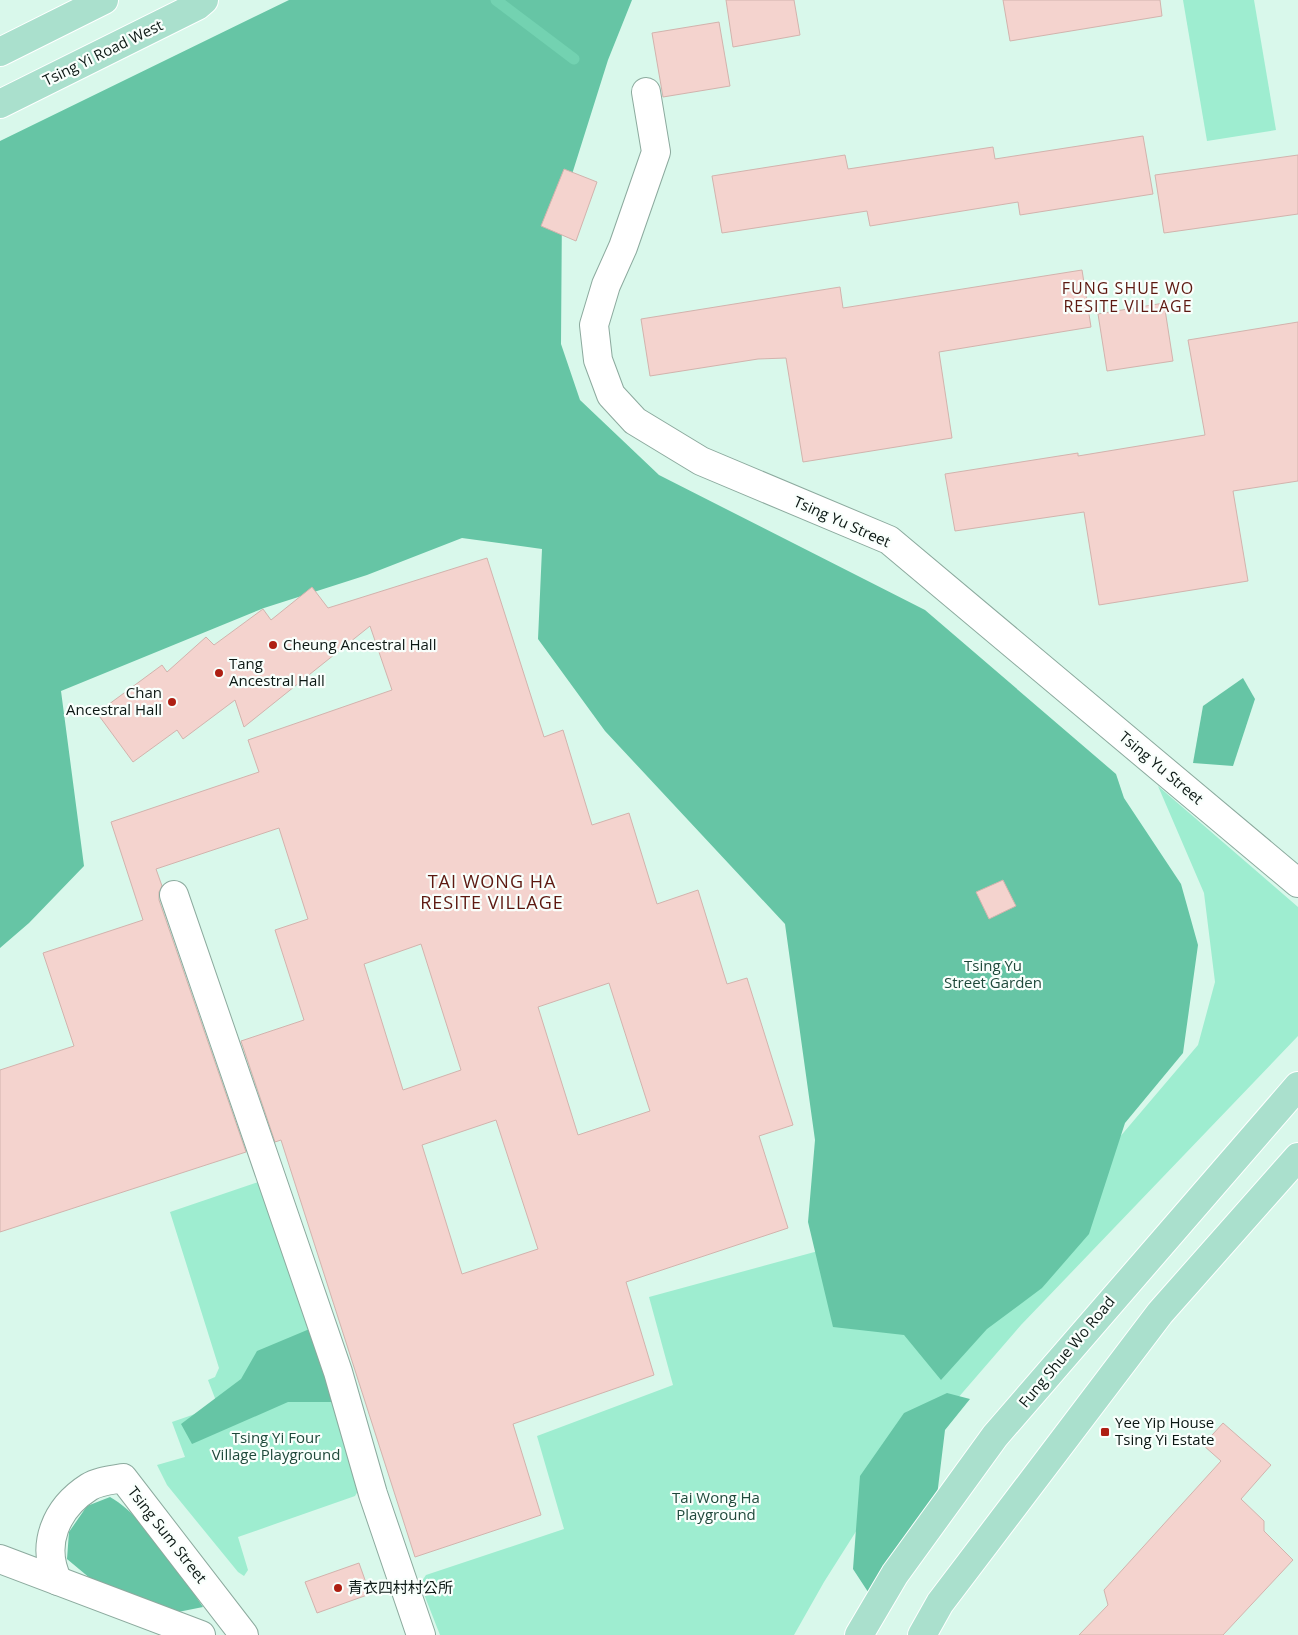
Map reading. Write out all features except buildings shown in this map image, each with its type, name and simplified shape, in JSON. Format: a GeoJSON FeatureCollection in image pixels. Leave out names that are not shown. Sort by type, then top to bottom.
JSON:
{"type":"FeatureCollection","features":[{"type":"Feature","properties":{"kind":"main road"},"geometry":{"type":"LineString","coordinates":[[0,52],[104,0]]}},
{"type":"Feature","properties":{"kind":"main road","name":"Tsing Yi Road West"},"geometry":{"type":"LineString","coordinates":[[0,104],[197,6],[204,0]]}},
{"type":"Feature","properties":{"kind":"main road","name":"Fung Shue Wo Road"},"geometry":{"type":"LineString","coordinates":[[859,1635],[895,1574],[995,1436],[1298,1086]]}},
{"type":"Feature","properties":{"kind":"main road"},"geometry":{"type":"LineString","coordinates":[[922,1635],[940,1604],[1160,1314],[1298,1156]]}},
{"type":"Feature","properties":{"kind":"street","name":"Tsing Yu Street"},"geometry":{"type":"LineString","coordinates":[[646,92],[656,152],[623,248],[606,285],[594,325],[598,360],[611,395],[635,421],[702,461],[889,540],[1298,883]]}},
{"type":"Feature","properties":{"kind":"street"},"geometry":{"type":"LineString","coordinates":[[174,895],[338,1372],[373,1494],[421,1635]]}},
{"type":"Feature","properties":{"kind":"street","name":"Tsing Sum Street"},"geometry":{"type":"LineString","coordinates":[[58,1581],[51,1568],[49,1551],[51,1537],[62,1515],[89,1487],[123,1478],[244,1635]]}},
{"type":"Feature","properties":{"kind":"street"},"geometry":{"type":"LineString","coordinates":[[0,1559],[201,1635]]}},
{"type":"Feature","properties":{"kind":"green space","name":"Tsing Yu Street Garden"},"geometry":{"type":"Polygon","coordinates":[[[289,0],[632,0],[608,60],[562,206],[561,344],[580,400],[659,475],[925,610],[1116,774],[1124,798],[1181,884],[1198,945],[1183,1053],[1125,1123],[1089,1234],[1042,1288],[987,1329],[941,1380],[904,1335],[833,1327],[808,1222],[815,1140],[785,924],[605,731],[538,639],[542,549],[462,538],[367,575],[264,608],[61,691],[84,866],[29,923],[0,948],[0,141],[289,0]]]}},
{"type":"Feature","properties":{"kind":"green space"},"geometry":{"type":"Polygon","coordinates":[[[1183,0],[1254,0],[1276,130],[1207,141],[1183,0]]]}},
{"type":"Feature","properties":{"kind":"green space"},"geometry":{"type":"Polygon","coordinates":[[[1243,678],[1255,699],[1233,766],[1193,763],[1203,706],[1243,678]]]}},
{"type":"Feature","properties":{"kind":"green space","name":"Tai Wong Ha Playground"},"geometry":{"type":"Polygon","coordinates":[[[1158,786],[1298,907],[1298,1036],[1021,1325],[893,1473],[824,1582],[794,1635],[440,1635],[420,1584],[426,1575],[564,1529],[537,1436],[673,1385],[649,1297],[925,1222],[1090,1172],[1198,1045],[1215,982],[1204,893],[1158,786]]]}},
{"type":"Feature","properties":{"kind":"green space","name":"Tsing Yi Four Village Playground"},"geometry":{"type":"Polygon","coordinates":[[[261,1181],[363,1483],[355,1496],[238,1537],[248,1570],[244,1576],[238,1572],[167,1485],[157,1465],[185,1457],[172,1422],[218,1406],[208,1380],[215,1377],[219,1368],[170,1212],[261,1181]]]}},
{"type":"Feature","properties":{"kind":"green space"},"geometry":{"type":"Polygon","coordinates":[[[331,1320],[358,1402],[288,1402],[192,1444],[181,1424],[241,1379],[257,1351],[331,1320]]]}},
{"type":"Feature","properties":{"kind":"green space"},"geometry":{"type":"Polygon","coordinates":[[[947,1393],[970,1399],[945,1430],[937,1496],[872,1598],[853,1569],[860,1476],[904,1413],[947,1393]]]}},
{"type":"Feature","properties":{"kind":"green space"},"geometry":{"type":"Polygon","coordinates":[[[110,1497],[136,1517],[148,1531],[203,1607],[178,1612],[91,1579],[67,1559],[69,1532],[87,1506],[110,1497]]]}},
{"type":"Feature","properties":{"kind":"waterway"},"geometry":{"type":"LineString","coordinates":[[496,0],[574,59]]}},
{"type":"Feature","properties":{"kind":"place","name":"Cheung Ancestral Hall"},"geometry":{"type":"Point","coordinates":[273,645]}},
{"type":"Feature","properties":{"kind":"place","name":"Tang Ancestral Hall"},"geometry":{"type":"Point","coordinates":[219,673]}},
{"type":"Feature","properties":{"kind":"place","name":"Chan Ancestral Hall"},"geometry":{"type":"Point","coordinates":[172,702]}},
{"type":"Feature","properties":{"kind":"place","name":"Yee Yip House Tsing Yi Estate"},"geometry":{"type":"Point","coordinates":[1105,1432]}},
{"type":"Feature","properties":{"kind":"place","name":"青衣四村村公所"},"geometry":{"type":"Point","coordinates":[338,1588]}},
{"type":"Feature","properties":{"kind":"district","name":"FUNG SHUE WO RESITE VILLAGE"},"geometry":{"type":"Point","coordinates":[1128,297]}},
{"type":"Feature","properties":{"kind":"district","name":"TAI WONG HA RESITE VILLAGE"},"geometry":{"type":"Point","coordinates":[492,892]}}]}
